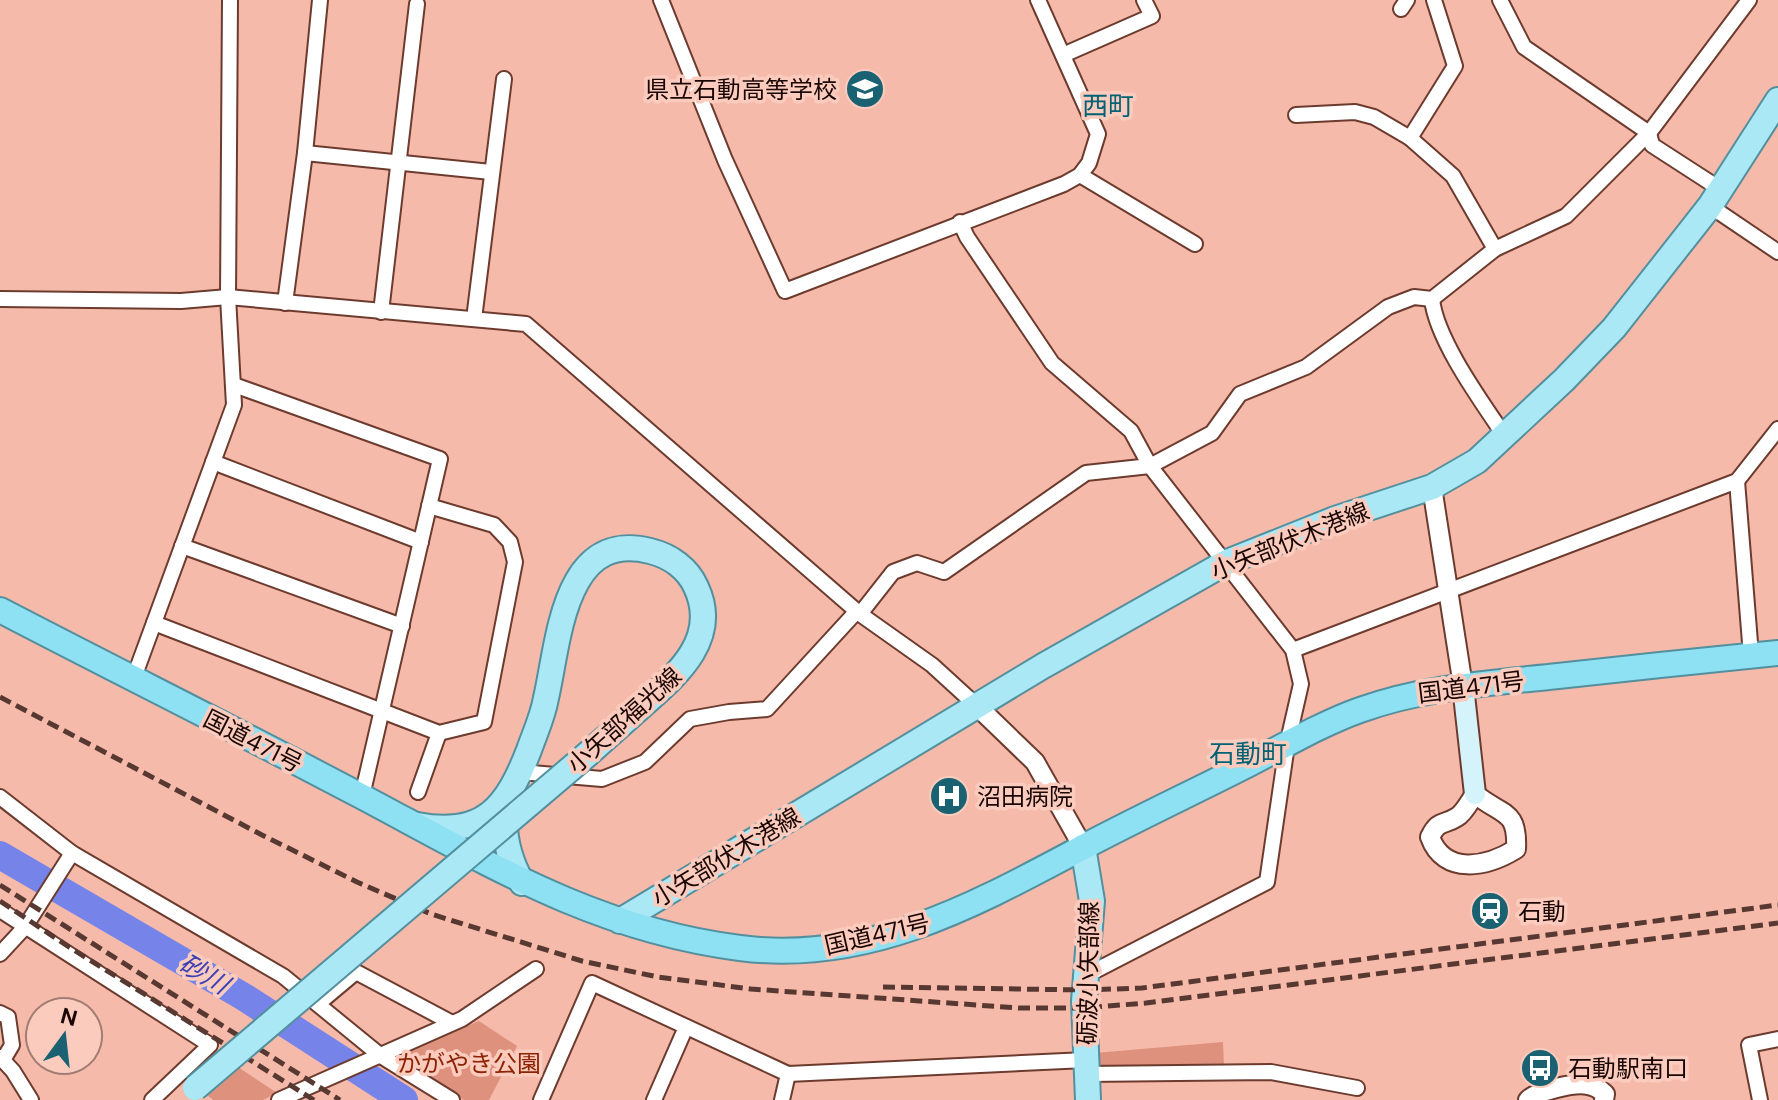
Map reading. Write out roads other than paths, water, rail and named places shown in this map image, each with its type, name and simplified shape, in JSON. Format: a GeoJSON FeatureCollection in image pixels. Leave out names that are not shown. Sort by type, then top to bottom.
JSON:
{"type":"FeatureCollection","features":[{"type":"Feature","properties":{"kind":"highway","name":"国道471号"},"geometry":{"type":"LineString","coordinates":[[0,610],[362,796],[522,883],[620,921],[741,949],[806,949],[862,942],[903,933],[943,919],[1354,712],[1392,699],[1463,686],[1778,653]]}},
{"type":"Feature","properties":{"kind":"main road","name":"小矢部伏木港線"},"geometry":{"type":"LineString","coordinates":[[620,921],[1043,666],[1225,563],[1335,519],[1432,487],[1477,461],[1564,380],[1614,328],[1715,198],[1778,100]]}},
{"type":"Feature","properties":{"kind":"main road","name":"小矢部福光線"},"geometry":{"type":"LineString","coordinates":[[188,1094],[577,763],[682,669],[698,644],[703,613],[701,597],[682,567],[659,554],[634,548],[609,553],[588,566],[578,578],[563,614],[546,702],[507,798],[482,819],[467,826],[432,828],[411,824]]}},
{"type":"Feature","properties":{"kind":"main road"},"geometry":{"type":"LineString","coordinates":[[1463,686],[1475,794]]}},
{"type":"Feature","properties":{"kind":"main road","name":"小矢部福光線"},"geometry":{"type":"LineString","coordinates":[[507,798],[506,835],[514,868],[522,883]]}},
{"type":"Feature","properties":{"kind":"main road","name":"砺波小矢部線"},"geometry":{"type":"LineString","coordinates":[[1083,847],[1092,901],[1085,976],[1088,1100]]}},
{"type":"Feature","properties":{"kind":"street"},"geometry":{"type":"LineString","coordinates":[[133,680],[234,405],[228,297],[230,0]]}},
{"type":"Feature","properties":{"kind":"street"},"geometry":{"type":"LineString","coordinates":[[285,303],[305,153],[320,0]]}},
{"type":"Feature","properties":{"kind":"street"},"geometry":{"type":"LineString","coordinates":[[661,0],[725,160],[785,291],[1064,184],[1080,175],[1089,163],[1098,134],[1038,0]]}},
{"type":"Feature","properties":{"kind":"street"},"geometry":{"type":"LineString","coordinates":[[1063,55],[1152,16],[1144,0]]}},
{"type":"Feature","properties":{"kind":"street"},"geometry":{"type":"LineString","coordinates":[[1410,138],[1455,66],[1434,0]]}},
{"type":"Feature","properties":{"kind":"street"},"geometry":{"type":"LineString","coordinates":[[1500,0],[1524,47],[1649,133],[1652,145],[1778,252]]}},
{"type":"Feature","properties":{"kind":"street"},"geometry":{"type":"LineString","coordinates":[[520,772],[602,779],[645,762],[690,719],[767,709],[893,572],[917,563],[944,572],[1086,473],[1150,466],[1212,433],[1240,394],[1306,367],[1388,307],[1414,297],[1432,299],[1495,249],[1566,216],[1649,133],[1749,0]]}},
{"type":"Feature","properties":{"kind":"street"},"geometry":{"type":"LineString","coordinates":[[381,312],[417,4]]}},
{"type":"Feature","properties":{"kind":"street"},"geometry":{"type":"LineString","coordinates":[[474,319],[504,79]]}},
{"type":"Feature","properties":{"kind":"street"},"geometry":{"type":"LineString","coordinates":[[1296,115],[1355,112],[1374,117],[1410,138],[1453,176],[1495,249]]}},
{"type":"Feature","properties":{"kind":"street"},"geometry":{"type":"LineString","coordinates":[[305,153],[491,172]]}},
{"type":"Feature","properties":{"kind":"street"},"geometry":{"type":"LineString","coordinates":[[1080,175],[1195,244]]}},
{"type":"Feature","properties":{"kind":"street"},"geometry":{"type":"LineString","coordinates":[[960,222],[1052,363],[1131,431],[1150,466],[1293,650],[1301,684],[1287,745],[1267,882],[1085,976]]}},
{"type":"Feature","properties":{"kind":"street"},"geometry":{"type":"LineString","coordinates":[[0,299],[181,301],[228,297],[526,324],[858,612],[932,665],[978,707],[1035,762],[1083,847]]}},
{"type":"Feature","properties":{"kind":"street"},"geometry":{"type":"LineString","coordinates":[[1432,299],[1434,315],[1471,385],[1504,435]]}},
{"type":"Feature","properties":{"kind":"street"},"geometry":{"type":"LineString","coordinates":[[234,385],[440,459],[362,796]]}},
{"type":"Feature","properties":{"kind":"street"},"geometry":{"type":"LineString","coordinates":[[1293,650],[1737,481],[1778,429]]}},
{"type":"Feature","properties":{"kind":"street"},"geometry":{"type":"LineString","coordinates":[[213,462],[421,542]]}},
{"type":"Feature","properties":{"kind":"street"},"geometry":{"type":"LineString","coordinates":[[1737,481],[1751,655]]}},
{"type":"Feature","properties":{"kind":"street"},"geometry":{"type":"LineString","coordinates":[[1432,487],[1463,686]]}},
{"type":"Feature","properties":{"kind":"street"},"geometry":{"type":"LineString","coordinates":[[154,623],[439,733],[484,722],[515,562],[510,542],[494,525],[429,506]]}},
{"type":"Feature","properties":{"kind":"street"},"geometry":{"type":"LineString","coordinates":[[182,546],[402,626]]}},
{"type":"Feature","properties":{"kind":"street"},"geometry":{"type":"LineString","coordinates":[[418,792],[439,733]]}},
{"type":"Feature","properties":{"kind":"street"},"geometry":{"type":"LineString","coordinates":[[1475,794],[1510,816],[1517,829],[1516,849],[1504,857],[1472,865],[1450,861],[1435,851],[1430,837],[1435,827],[1457,817],[1475,794]]}},
{"type":"Feature","properties":{"kind":"street"},"geometry":{"type":"LineString","coordinates":[[0,797],[72,853],[283,976],[381,1056],[452,1100]]}},
{"type":"Feature","properties":{"kind":"street"},"geometry":{"type":"LineString","coordinates":[[0,954],[25,927],[72,853]]}},
{"type":"Feature","properties":{"kind":"street"},"geometry":{"type":"LineString","coordinates":[[0,910],[210,1045],[152,1100]]}},
{"type":"Feature","properties":{"kind":"street"},"geometry":{"type":"LineString","coordinates":[[279,1100],[452,1023],[536,969]]}},
{"type":"Feature","properties":{"kind":"street"},"geometry":{"type":"LineString","coordinates":[[319,1003],[356,972],[452,1023]]}},
{"type":"Feature","properties":{"kind":"street"},"geometry":{"type":"LineString","coordinates":[[541,1100],[592,983],[788,1074],[1086,1067],[1271,1072],[1357,1088]]}},
{"type":"Feature","properties":{"kind":"street"},"geometry":{"type":"LineString","coordinates":[[0,1013],[8,1017],[12,1045],[1,1059],[31,1100]]}},
{"type":"Feature","properties":{"kind":"street"},"geometry":{"type":"LineString","coordinates":[[654,1100],[686,1027]]}},
{"type":"Feature","properties":{"kind":"street"},"geometry":{"type":"LineString","coordinates":[[1760,1100],[1749,1045],[1778,1039]]}},
{"type":"Feature","properties":{"kind":"street"},"geometry":{"type":"LineString","coordinates":[[782,1100],[788,1074]]}},
{"type":"Feature","properties":{"kind":"street"},"geometry":{"type":"LineString","coordinates":[[1528,1100],[1537,1093],[1586,1084],[1598,1087],[1605,1094],[1604,1100]]}},
{"type":"Feature","properties":{"kind":"waterway","name":"砂川"},"geometry":{"type":"LineString","coordinates":[[0,855],[244,997],[404,1100]]}},
{"type":"Feature","properties":{"kind":"railway"},"geometry":{"type":"LineString","coordinates":[[0,697],[262,835],[431,914],[582,961],[658,977],[751,989],[1019,1008],[1084,1008],[1146,1003],[1778,923]]}},
{"type":"Feature","properties":{"kind":"railway"},"geometry":{"type":"LineString","coordinates":[[0,885],[340,1100]]}},
{"type":"Feature","properties":{"kind":"railway"},"geometry":{"type":"LineString","coordinates":[[0,901],[314,1100]]}},
{"type":"Feature","properties":{"kind":"railway"},"geometry":{"type":"LineString","coordinates":[[883,987],[1142,988],[1778,905]]}},
{"type":"Feature","properties":{"kind":"place","name":"県立石動高等学校"},"geometry":{"type":"Point","coordinates":[865,89]}},
{"type":"Feature","properties":{"kind":"place","name":"沼田病院"},"geometry":{"type":"Point","coordinates":[949,796]}},
{"type":"Feature","properties":{"kind":"place","name":"石動"},"geometry":{"type":"Point","coordinates":[1490,911]}},
{"type":"Feature","properties":{"kind":"place","name":"石動駅南口"},"geometry":{"type":"Point","coordinates":[1540,1068]}},
{"type":"Feature","properties":{"kind":"district","name":"西町"},"geometry":{"type":"Point","coordinates":[1108,106]}},
{"type":"Feature","properties":{"kind":"district","name":"石動町"},"geometry":{"type":"Point","coordinates":[1248,754]}},
{"type":"Feature","properties":{"kind":"park label","name":"かがやき公園"},"geometry":{"type":"Point","coordinates":[469,1063]}}]}
